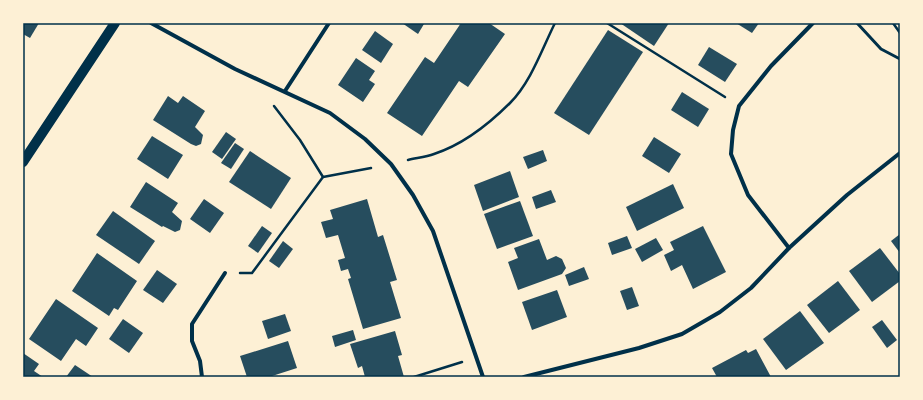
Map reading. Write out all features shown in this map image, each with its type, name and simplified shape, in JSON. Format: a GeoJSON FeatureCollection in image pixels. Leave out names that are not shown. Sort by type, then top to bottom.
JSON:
{"type":"FeatureCollection","features":[{"type":"Feature","properties":{"kind":"main road"},"geometry":{"type":"LineString","coordinates":[[23,162],[115,23]]}},
{"type":"Feature","properties":{"kind":"street"},"geometry":{"type":"LineString","coordinates":[[151,23],[235,69],[285,90],[330,113],[365,139],[391,164],[413,195],[433,231],[483,377]]}},
{"type":"Feature","properties":{"kind":"street"},"geometry":{"type":"LineString","coordinates":[[285,90],[329,23]]}},
{"type":"Feature","properties":{"kind":"street"},"geometry":{"type":"LineString","coordinates":[[789,248],[748,195],[732,154],[733,130],[739,106],[771,66],[813,23]]}},
{"type":"Feature","properties":{"kind":"street"},"geometry":{"type":"LineString","coordinates":[[524,377],[639,348],[682,334],[720,312],[751,288],[789,248],[848,195],[900,153]]}},
{"type":"Feature","properties":{"kind":"street"},"geometry":{"type":"LineString","coordinates":[[202,377],[200,361],[192,341],[192,324],[225,273]]}},
{"type":"Feature","properties":{"kind":"lane"},"geometry":{"type":"LineString","coordinates":[[858,23],[881,49],[900,59]]}},
{"type":"Feature","properties":{"kind":"path"},"geometry":{"type":"LineString","coordinates":[[607,23],[739,106]]}},
{"type":"Feature","properties":{"kind":"path"},"geometry":{"type":"LineString","coordinates":[[893,23],[900,33]]}},
{"type":"Feature","properties":{"kind":"path"},"geometry":{"type":"LineString","coordinates":[[285,90],[273,107],[300,140],[323,177]]}},
{"type":"Feature","properties":{"kind":"path"},"geometry":{"type":"LineString","coordinates":[[414,377],[477,358]]}},
{"type":"Feature","properties":{"kind":"building"},"geometry":{"type":"Polygon","coordinates":[[[23,23],[39,23],[30,38],[23,34],[23,23]]]}},
{"type":"Feature","properties":{"kind":"building"},"geometry":{"type":"Polygon","coordinates":[[[402,23],[423,23],[424,24],[418,34],[402,23]]]}},
{"type":"Feature","properties":{"kind":"building"},"geometry":{"type":"Polygon","coordinates":[[[461,23],[489,23],[505,34],[468,87],[459,81],[422,136],[387,113],[425,57],[434,63],[461,23]]]}},
{"type":"Feature","properties":{"kind":"building"},"geometry":{"type":"Polygon","coordinates":[[[620,23],[669,23],[654,46],[620,23]]]}},
{"type":"Feature","properties":{"kind":"building"},"geometry":{"type":"Polygon","coordinates":[[[736,23],[759,23],[752,33],[736,23]]]}},
{"type":"Feature","properties":{"kind":"building"},"geometry":{"type":"Polygon","coordinates":[[[608,30],[643,52],[589,135],[554,113],[608,30]]]}},
{"type":"Feature","properties":{"kind":"building"},"geometry":{"type":"Polygon","coordinates":[[[375,31],[393,44],[381,63],[362,50],[375,31]]]}},
{"type":"Feature","properties":{"kind":"building"},"geometry":{"type":"Polygon","coordinates":[[[709,47],[737,64],[725,82],[698,65],[709,47]]]}},
{"type":"Feature","properties":{"kind":"building"},"geometry":{"type":"Polygon","coordinates":[[[356,58],[375,71],[369,80],[375,84],[363,102],[338,85],[356,58]]]}},
{"type":"Feature","properties":{"kind":"building"},"geometry":{"type":"Polygon","coordinates":[[[682,92],[709,109],[698,127],[671,110],[682,92]]]}},
{"type":"Feature","properties":{"kind":"building"},"geometry":{"type":"Polygon","coordinates":[[[168,96],[178,103],[183,96],[205,111],[195,127],[203,135],[201,144],[196,146],[191,144],[153,120],[168,96]]]}},
{"type":"Feature","properties":{"kind":"building"},"geometry":{"type":"Polygon","coordinates":[[[226,132],[236,139],[222,159],[212,152],[226,132]]]}},
{"type":"Feature","properties":{"kind":"building"},"geometry":{"type":"Polygon","coordinates":[[[152,136],[183,155],[168,179],[137,159],[152,136]]]}},
{"type":"Feature","properties":{"kind":"building"},"geometry":{"type":"Polygon","coordinates":[[[654,137],[681,154],[669,173],[642,156],[654,137]]]}},
{"type":"Feature","properties":{"kind":"building"},"geometry":{"type":"Polygon","coordinates":[[[235,143],[244,149],[231,169],[221,163],[235,143]]]}},
{"type":"Feature","properties":{"kind":"building"},"geometry":{"type":"Polygon","coordinates":[[[543,150],[547,161],[528,169],[523,157],[543,150]]]}},
{"type":"Feature","properties":{"kind":"building"},"geometry":{"type":"Polygon","coordinates":[[[250,151],[291,178],[271,209],[229,182],[250,151]]]}},
{"type":"Feature","properties":{"kind":"building"},"geometry":{"type":"Polygon","coordinates":[[[510,171],[519,197],[483,211],[474,185],[510,171]]]}},
{"type":"Feature","properties":{"kind":"building"},"geometry":{"type":"Polygon","coordinates":[[[146,182],[178,203],[172,212],[182,221],[180,230],[175,232],[163,226],[162,227],[130,207],[146,182]]]}},
{"type":"Feature","properties":{"kind":"building"},"geometry":{"type":"Polygon","coordinates":[[[673,184],[684,208],[637,231],[626,207],[673,184]]]}},
{"type":"Feature","properties":{"kind":"building"},"geometry":{"type":"Polygon","coordinates":[[[551,190],[556,202],[536,209],[532,197],[551,190]]]}},
{"type":"Feature","properties":{"kind":"building"},"geometry":{"type":"Polygon","coordinates":[[[204,199],[224,213],[210,233],[190,219],[204,199]]]}},
{"type":"Feature","properties":{"kind":"building"},"geometry":{"type":"Polygon","coordinates":[[[367,199],[378,237],[383,235],[397,280],[390,282],[401,318],[363,329],[348,279],[351,278],[348,269],[341,271],[338,260],[345,258],[338,235],[326,238],[321,222],[333,219],[330,210],[367,199]]]}},
{"type":"Feature","properties":{"kind":"building"},"geometry":{"type":"Polygon","coordinates":[[[520,201],[533,236],[497,249],[484,214],[520,201]]]}},
{"type":"Feature","properties":{"kind":"building"},"geometry":{"type":"Polygon","coordinates":[[[113,211],[155,241],[139,264],[96,235],[113,211]]]}},
{"type":"Feature","properties":{"kind":"building"},"geometry":{"type":"Polygon","coordinates":[[[262,226],[272,233],[258,253],[248,246],[262,226]]]}},
{"type":"Feature","properties":{"kind":"building"},"geometry":{"type":"Polygon","coordinates":[[[703,226],[726,272],[693,289],[682,265],[671,271],[664,255],[674,250],[670,242],[703,226]]]}},
{"type":"Feature","properties":{"kind":"building"},"geometry":{"type":"Polygon","coordinates":[[[900,234],[900,253],[891,241],[900,234]]]}},
{"type":"Feature","properties":{"kind":"building"},"geometry":{"type":"Polygon","coordinates":[[[627,236],[632,248],[612,255],[608,243],[627,236]]]}},
{"type":"Feature","properties":{"kind":"building"},"geometry":{"type":"Polygon","coordinates":[[[656,238],[663,250],[642,262],[635,249],[656,238]]]}},
{"type":"Feature","properties":{"kind":"building"},"geometry":{"type":"Polygon","coordinates":[[[539,239],[547,260],[556,256],[562,259],[566,268],[562,274],[518,290],[508,262],[518,258],[514,248],[539,239]]]}},
{"type":"Feature","properties":{"kind":"building"},"geometry":{"type":"Polygon","coordinates":[[[283,241],[293,249],[279,268],[269,261],[283,241]]]}},
{"type":"Feature","properties":{"kind":"building"},"geometry":{"type":"Polygon","coordinates":[[[880,248],[900,274],[900,281],[872,302],[849,271],[880,248]]]}},
{"type":"Feature","properties":{"kind":"building"},"geometry":{"type":"Polygon","coordinates":[[[97,253],[137,281],[118,310],[114,308],[109,316],[72,291],[97,253]]]}},
{"type":"Feature","properties":{"kind":"building"},"geometry":{"type":"Polygon","coordinates":[[[584,267],[589,279],[569,286],[565,275],[584,267]]]}},
{"type":"Feature","properties":{"kind":"building"},"geometry":{"type":"Polygon","coordinates":[[[157,270],[177,284],[163,303],[143,290],[157,270]]]}},
{"type":"Feature","properties":{"kind":"building"},"geometry":{"type":"Polygon","coordinates":[[[838,281],[860,310],[829,333],[807,305],[838,281]]]}},
{"type":"Feature","properties":{"kind":"building"},"geometry":{"type":"Polygon","coordinates":[[[632,287],[639,306],[627,310],[620,291],[632,287]]]}},
{"type":"Feature","properties":{"kind":"building"},"geometry":{"type":"Polygon","coordinates":[[[557,290],[567,317],[532,330],[522,302],[557,290]]]}},
{"type":"Feature","properties":{"kind":"building"},"geometry":{"type":"Polygon","coordinates":[[[56,299],[98,328],[86,346],[76,339],[61,361],[29,339],[56,299]]]}},
{"type":"Feature","properties":{"kind":"building"},"geometry":{"type":"Polygon","coordinates":[[[800,311],[824,343],[786,370],[763,339],[800,311]]]}},
{"type":"Feature","properties":{"kind":"building"},"geometry":{"type":"Polygon","coordinates":[[[285,314],[291,331],[268,339],[262,321],[285,314]]]}},
{"type":"Feature","properties":{"kind":"building"},"geometry":{"type":"Polygon","coordinates":[[[123,319],[143,333],[129,353],[109,339],[123,319]]]}},
{"type":"Feature","properties":{"kind":"building"},"geometry":{"type":"Polygon","coordinates":[[[882,320],[897,340],[887,348],[872,327],[882,320]]]}},
{"type":"Feature","properties":{"kind":"building"},"geometry":{"type":"Polygon","coordinates":[[[353,330],[356,340],[335,347],[332,336],[353,330]]]}},
{"type":"Feature","properties":{"kind":"building"},"geometry":{"type":"Polygon","coordinates":[[[395,331],[402,355],[398,356],[404,377],[365,377],[362,366],[358,368],[350,344],[395,331]]]}},
{"type":"Feature","properties":{"kind":"building"},"geometry":{"type":"Polygon","coordinates":[[[288,341],[297,368],[269,377],[247,377],[240,356],[288,341]]]}},
{"type":"Feature","properties":{"kind":"building"},"geometry":{"type":"Polygon","coordinates":[[[756,349],[771,377],[717,377],[712,368],[746,350],[748,353],[756,349]]]}},
{"type":"Feature","properties":{"kind":"building"},"geometry":{"type":"Polygon","coordinates":[[[23,353],[39,364],[34,371],[43,377],[23,377],[23,353]]]}},
{"type":"Feature","properties":{"kind":"building"},"geometry":{"type":"Polygon","coordinates":[[[75,365],[93,377],[66,377],[75,365]]]}}]}
